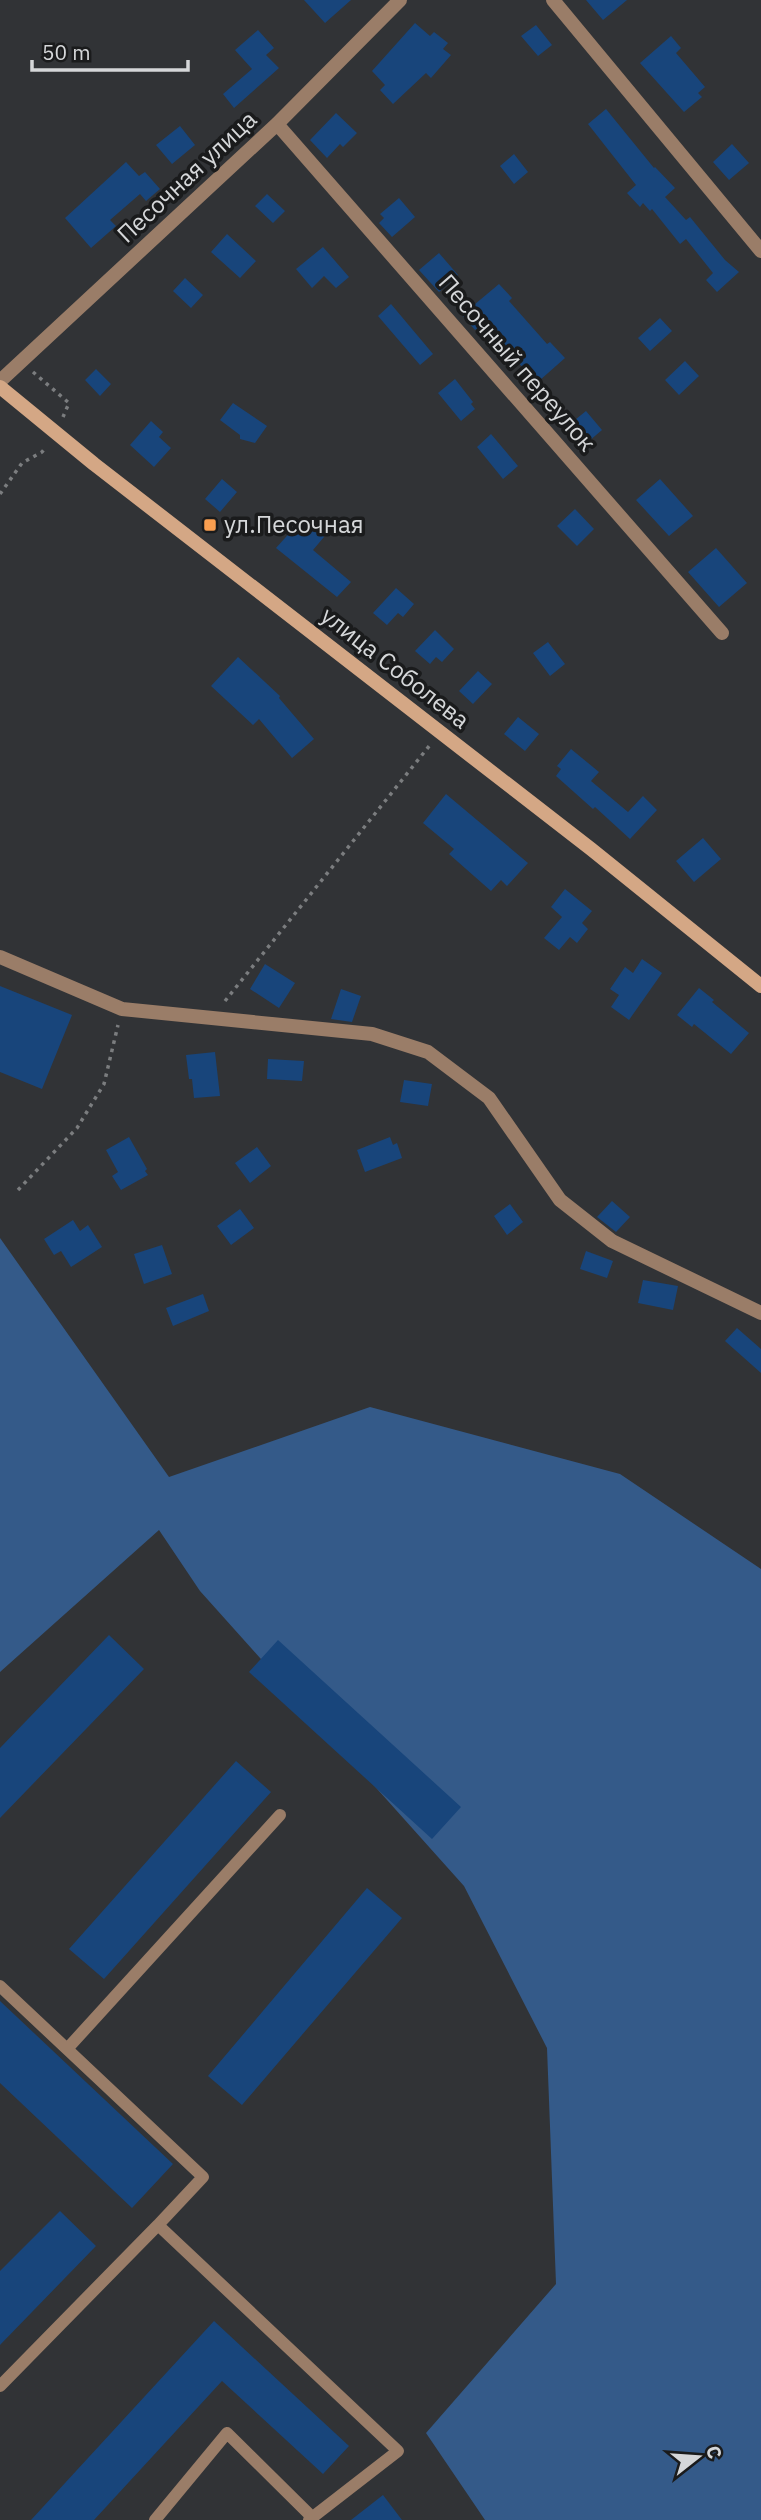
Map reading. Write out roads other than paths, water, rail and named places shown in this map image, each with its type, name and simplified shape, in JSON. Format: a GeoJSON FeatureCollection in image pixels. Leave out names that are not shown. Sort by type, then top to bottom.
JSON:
{"type":"FeatureCollection","features":[{"type":"Feature","properties":{"kind":"street","name":"Песочная улица"},"geometry":{"type":"LineString","coordinates":[[0,381],[277,124],[400,0]]}},
{"type":"Feature","properties":{"kind":"street"},"geometry":{"type":"LineString","coordinates":[[553,0],[761,251]]}},
{"type":"Feature","properties":{"kind":"street","name":"Песочный переулок"},"geometry":{"type":"LineString","coordinates":[[277,124],[722,633]]}},
{"type":"Feature","properties":{"kind":"street","name":"улица Соболева"},"geometry":{"type":"LineString","coordinates":[[0,387],[94,464],[591,849],[761,986]]}},
{"type":"Feature","properties":{"kind":"street"},"geometry":{"type":"LineString","coordinates":[[0,957],[122,1009],[372,1034],[428,1052],[489,1098],[560,1200],[612,1241],[761,1313]]}},
{"type":"Feature","properties":{"kind":"lane"},"geometry":{"type":"LineString","coordinates":[[67,2049],[280,1815]]}},
{"type":"Feature","properties":{"kind":"lane"},"geometry":{"type":"LineString","coordinates":[[0,1986],[203,2177],[0,2386]]}},
{"type":"Feature","properties":{"kind":"lane"},"geometry":{"type":"LineString","coordinates":[[155,2520],[227,2433],[311,2519],[398,2451],[158,2225]]}},
{"type":"Feature","properties":{"kind":"place","name":"ул.Песочная"},"geometry":{"type":"Point","coordinates":[210,525]}}]}
